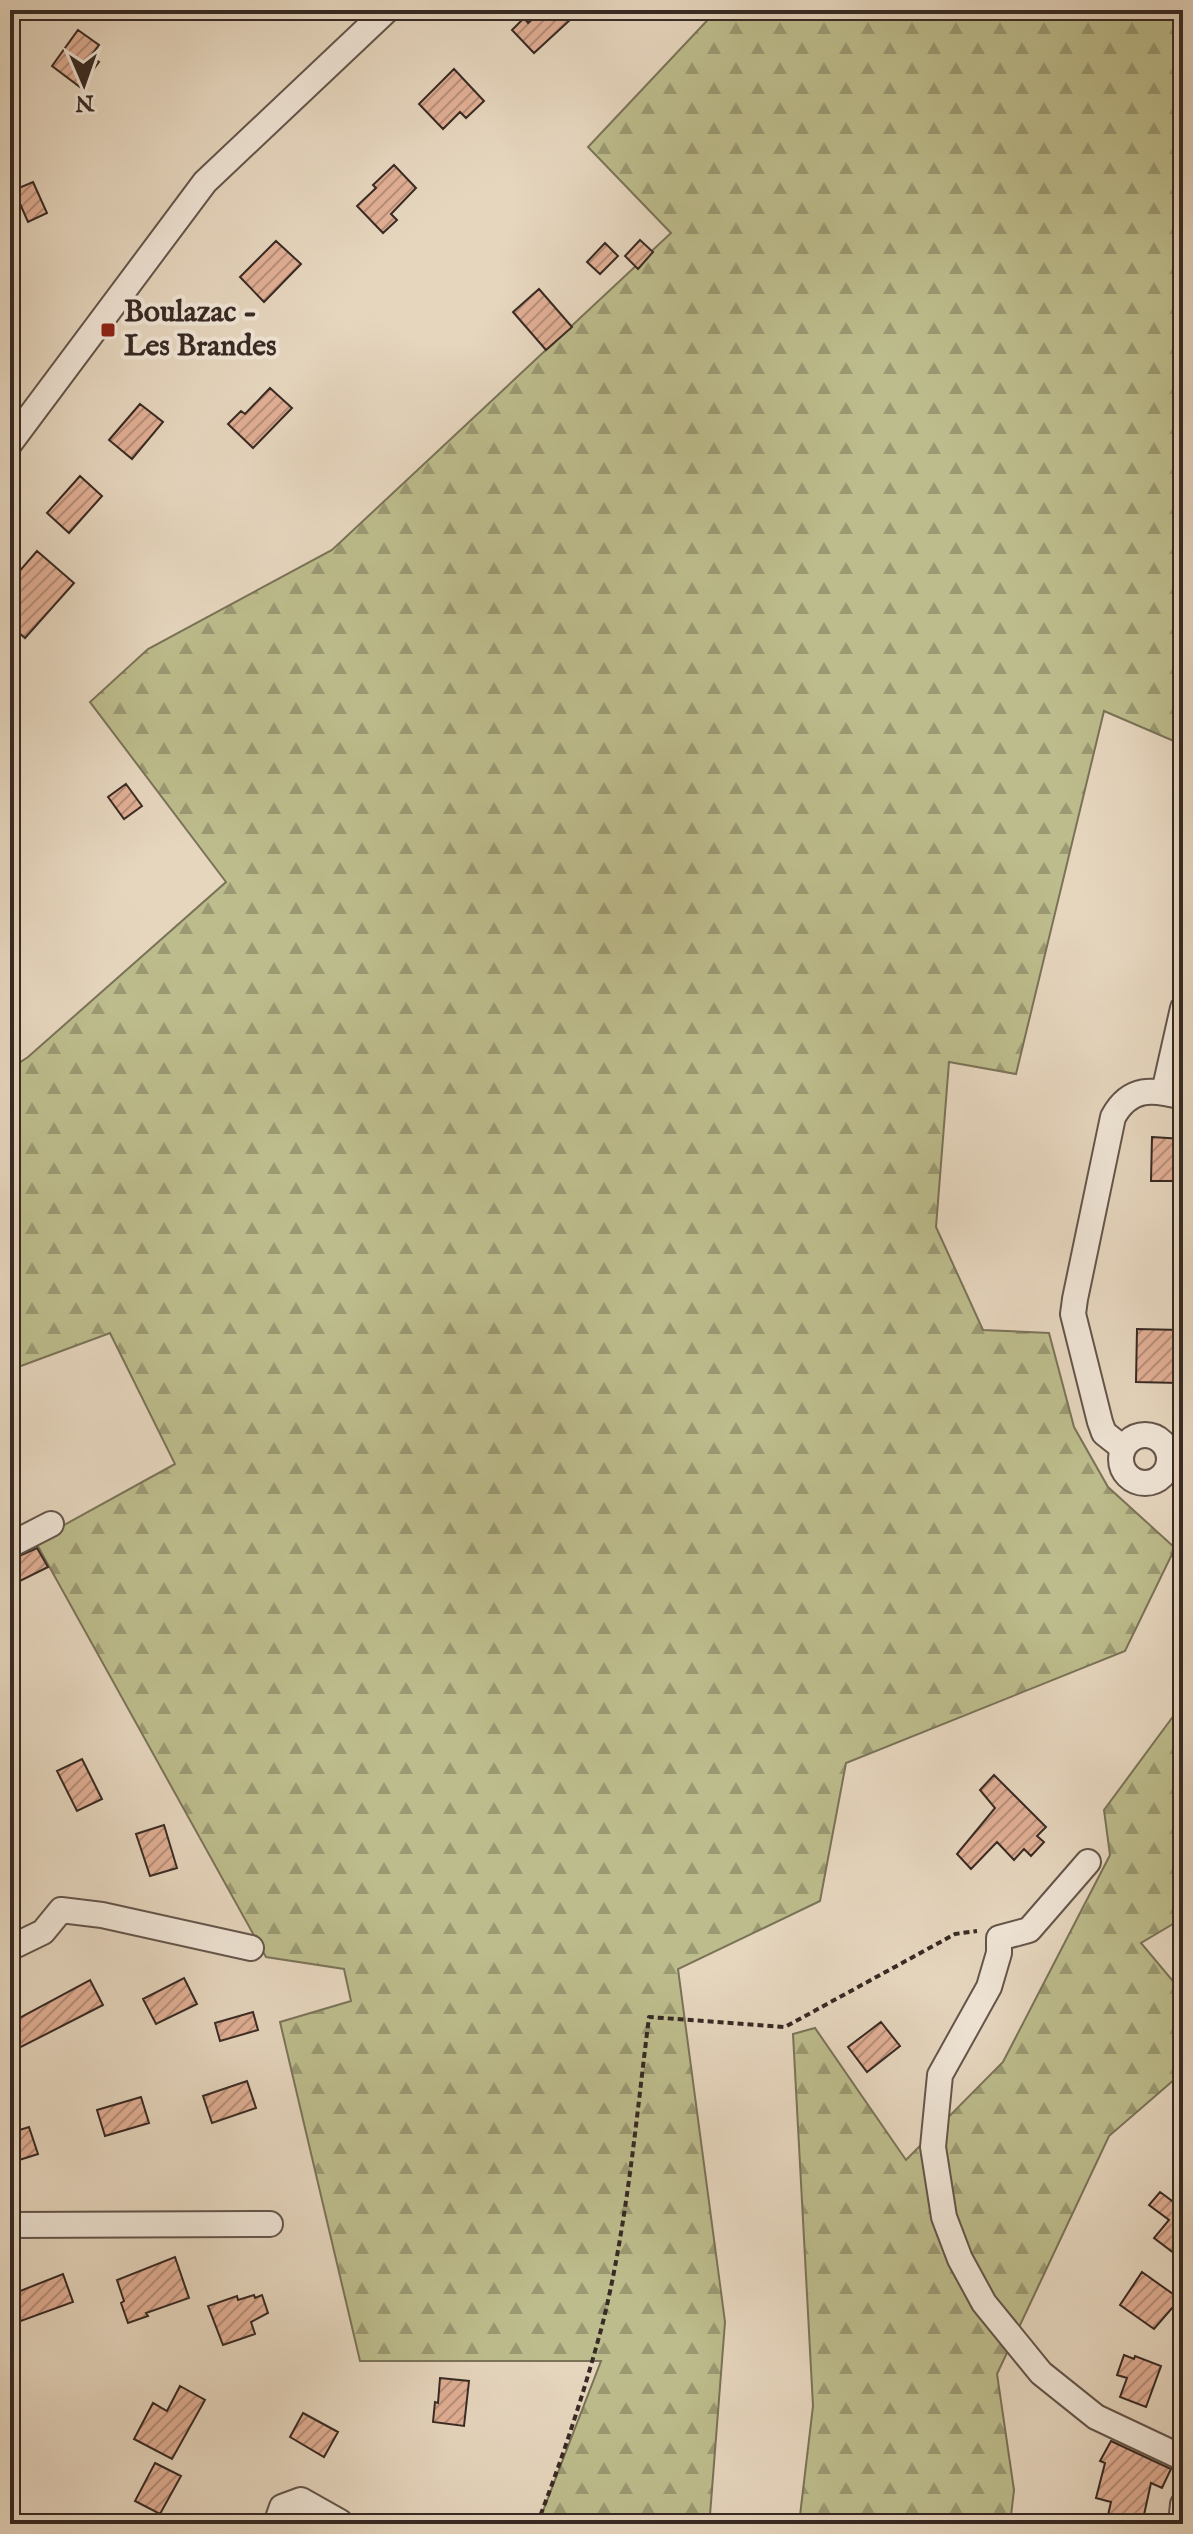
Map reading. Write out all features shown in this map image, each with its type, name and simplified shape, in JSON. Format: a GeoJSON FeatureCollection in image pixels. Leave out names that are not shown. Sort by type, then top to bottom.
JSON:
{"type":"FeatureCollection","features":[{"type":"Feature","properties":{"kind":"street"},"geometry":{"type":"LineString","coordinates":[[10,443],[205,182],[387,10]]}},
{"type":"Feature","properties":{"kind":"street"},"geometry":{"type":"LineString","coordinates":[[1123,1448],[1104,1433],[1073,1314],[1113,1117],[1120,1104],[1132,1095],[1147,1091],[1173,1095],[1183,1008]]}},
{"type":"Feature","properties":{"kind":"street"},"geometry":{"type":"LineString","coordinates":[[10,1545],[51,1524]]}},
{"type":"Feature","properties":{"kind":"street"},"geometry":{"type":"LineString","coordinates":[[1088,1862],[1029,1930],[999,1938],[999,1953],[989,1987],[940,2075],[933,2147],[944,2217],[960,2259],[984,2303],[1041,2373],[1096,2417],[1183,2458]]}},
{"type":"Feature","properties":{"kind":"street"},"geometry":{"type":"LineString","coordinates":[[10,1948],[43,1932],[61,1910],[102,1915],[251,1948]]}},
{"type":"Feature","properties":{"kind":"street"},"geometry":{"type":"LineString","coordinates":[[10,2225],[270,2224]]}},
{"type":"Feature","properties":{"kind":"street"},"geometry":{"type":"LineString","coordinates":[[276,2524],[282,2507],[301,2500],[339,2524]]}},
{"type":"Feature","properties":{"kind":"path"},"geometry":{"type":"LineString","coordinates":[[537,2524],[557,2475],[602,2325],[623,2216],[649,2017],[785,2027],[955,1934],[974,1930],[999,1938]]}},
{"type":"Feature","properties":{"kind":"green space"},"geometry":{"type":"Polygon","coordinates":[[[717,10],[1183,10],[1183,745],[1104,711],[1016,1074],[949,1062],[936,1227],[983,1330],[1049,1333],[1074,1427],[1108,1487],[1175,1548],[1125,1651],[846,1763],[820,1901],[678,1969],[725,2322],[710,2515],[601,2524],[538,2524],[601,2361],[360,2361],[280,2022],[351,2001],[344,1969],[266,1957],[35,1541],[175,1464],[110,1333],[10,1370],[10,1069],[28,1057],[226,882],[90,702],[148,649],[332,550],[671,233],[588,147],[717,10]]]}},
{"type":"Feature","properties":{"kind":"green space"},"geometry":{"type":"Polygon","coordinates":[[[1183,1703],[1183,1918],[1141,1943],[1183,1993],[1183,2072],[1109,2136],[997,2374],[1014,2490],[1010,2524],[799,2524],[813,2406],[793,2034],[815,2028],[906,2160],[1003,2062],[1110,1855],[1104,1810],[1183,1703]]]}},
{"type":"Feature","properties":{"kind":"building"},"geometry":{"type":"Polygon","coordinates":[[[542,10],[561,10],[570,20],[534,53],[512,30],[524,18],[528,23],[542,10]]]}},
{"type":"Feature","properties":{"kind":"building"},"geometry":{"type":"Polygon","coordinates":[[[78,30],[99,45],[91,56],[99,62],[80,87],[52,66],[78,30]]]}},
{"type":"Feature","properties":{"kind":"building"},"geometry":{"type":"Polygon","coordinates":[[[454,69],[484,101],[466,118],[460,112],[443,129],[419,104],[454,69]]]}},
{"type":"Feature","properties":{"kind":"building"},"geometry":{"type":"Polygon","coordinates":[[[394,165],[416,188],[391,214],[397,220],[383,233],[357,206],[394,165]]]}},
{"type":"Feature","properties":{"kind":"building"},"geometry":{"type":"Polygon","coordinates":[[[33,182],[47,213],[28,222],[14,190],[33,182]]]}},
{"type":"Feature","properties":{"kind":"building"},"geometry":{"type":"Polygon","coordinates":[[[640,240],[653,252],[638,269],[625,256],[640,240]]]}},
{"type":"Feature","properties":{"kind":"building"},"geometry":{"type":"Polygon","coordinates":[[[276,241],[301,264],[264,302],[240,277],[276,241]]]}},
{"type":"Feature","properties":{"kind":"building"},"geometry":{"type":"Polygon","coordinates":[[[605,243],[618,256],[600,274],[587,262],[605,243]]]}},
{"type":"Feature","properties":{"kind":"building"},"geometry":{"type":"Polygon","coordinates":[[[539,289],[572,327],[546,350],[513,312],[539,289]]]}},
{"type":"Feature","properties":{"kind":"building"},"geometry":{"type":"Polygon","coordinates":[[[270,388],[292,408],[253,448],[228,424],[241,411],[245,414],[270,388]]]}},
{"type":"Feature","properties":{"kind":"building"},"geometry":{"type":"Polygon","coordinates":[[[140,404],[163,422],[132,459],[109,440],[140,404]]]}},
{"type":"Feature","properties":{"kind":"building"},"geometry":{"type":"Polygon","coordinates":[[[80,476],[102,496],[69,533],[47,513],[80,476]]]}},
{"type":"Feature","properties":{"kind":"building"},"geometry":{"type":"Polygon","coordinates":[[[37,551],[74,583],[25,638],[10,625],[10,582],[37,551]]]}},
{"type":"Feature","properties":{"kind":"building"},"geometry":{"type":"Polygon","coordinates":[[[126,784],[142,806],[124,819],[108,797],[126,784]]]}},
{"type":"Feature","properties":{"kind":"building"},"geometry":{"type":"Polygon","coordinates":[[[1152,1137],[1183,1139],[1183,1165],[1179,1164],[1179,1181],[1151,1181],[1152,1137]]]}},
{"type":"Feature","properties":{"kind":"building"},"geometry":{"type":"Polygon","coordinates":[[[1137,1329],[1181,1330],[1179,1383],[1136,1382],[1137,1329]]]}},
{"type":"Feature","properties":{"kind":"building"},"geometry":{"type":"Polygon","coordinates":[[[37,1548],[48,1567],[10,1586],[10,1560],[37,1548]]]}},
{"type":"Feature","properties":{"kind":"building"},"geometry":{"type":"Polygon","coordinates":[[[82,1759],[102,1799],[77,1811],[57,1771],[82,1759]]]}},
{"type":"Feature","properties":{"kind":"building"},"geometry":{"type":"Polygon","coordinates":[[[994,1775],[1046,1827],[1037,1836],[1044,1842],[1031,1856],[1024,1849],[1014,1860],[997,1842],[971,1869],[957,1854],[995,1808],[980,1790],[994,1775]]]}},
{"type":"Feature","properties":{"kind":"building"},"geometry":{"type":"Polygon","coordinates":[[[164,1825],[177,1868],[150,1876],[136,1834],[164,1825]]]}},
{"type":"Feature","properties":{"kind":"building"},"geometry":{"type":"Polygon","coordinates":[[[184,1978],[197,2004],[156,2024],[143,1999],[184,1978]]]}},
{"type":"Feature","properties":{"kind":"building"},"geometry":{"type":"Polygon","coordinates":[[[90,1980],[103,2005],[17,2049],[10,2034],[10,2023],[90,1980]]]}},
{"type":"Feature","properties":{"kind":"building"},"geometry":{"type":"Polygon","coordinates":[[[253,2012],[258,2030],[220,2041],[215,2023],[253,2012]]]}},
{"type":"Feature","properties":{"kind":"building"},"geometry":{"type":"Polygon","coordinates":[[[881,2022],[900,2046],[867,2072],[848,2047],[881,2022]]]}},
{"type":"Feature","properties":{"kind":"building"},"geometry":{"type":"Polygon","coordinates":[[[247,2081],[256,2108],[212,2123],[203,2096],[247,2081]]]}},
{"type":"Feature","properties":{"kind":"building"},"geometry":{"type":"Polygon","coordinates":[[[141,2097],[149,2123],[105,2136],[97,2110],[141,2097]]]}},
{"type":"Feature","properties":{"kind":"building"},"geometry":{"type":"Polygon","coordinates":[[[29,2127],[38,2154],[10,2163],[10,2133],[29,2127]]]}},
{"type":"Feature","properties":{"kind":"building"},"geometry":{"type":"Polygon","coordinates":[[[1160,2192],[1179,2206],[1183,2201],[1183,2260],[1154,2238],[1169,2220],[1149,2205],[1160,2192]]]}},
{"type":"Feature","properties":{"kind":"building"},"geometry":{"type":"Polygon","coordinates":[[[175,2257],[189,2298],[146,2313],[148,2316],[128,2323],[117,2280],[175,2257]]]}},
{"type":"Feature","properties":{"kind":"building"},"geometry":{"type":"Polygon","coordinates":[[[1142,2272],[1180,2299],[1154,2329],[1120,2305],[1142,2272]]]}},
{"type":"Feature","properties":{"kind":"building"},"geometry":{"type":"Polygon","coordinates":[[[63,2274],[73,2302],[18,2322],[10,2295],[63,2274]]]}},
{"type":"Feature","properties":{"kind":"building"},"geometry":{"type":"Polygon","coordinates":[[[254,2295],[255,2298],[262,2295],[268,2313],[251,2322],[255,2334],[223,2345],[208,2306],[237,2296],[238,2300],[254,2295]]]}},
{"type":"Feature","properties":{"kind":"building"},"geometry":{"type":"Polygon","coordinates":[[[1124,2355],[1161,2366],[1146,2407],[1120,2397],[1127,2378],[1117,2375],[1124,2355]]]}},
{"type":"Feature","properties":{"kind":"building"},"geometry":{"type":"Polygon","coordinates":[[[440,2378],[469,2381],[464,2426],[433,2422],[440,2378]]]}},
{"type":"Feature","properties":{"kind":"building"},"geometry":{"type":"Polygon","coordinates":[[[180,2386],[205,2400],[172,2459],[134,2439],[153,2403],[167,2411],[180,2386]]]}},
{"type":"Feature","properties":{"kind":"building"},"geometry":{"type":"Polygon","coordinates":[[[303,2413],[338,2432],[324,2457],[290,2437],[303,2413]]]}},
{"type":"Feature","properties":{"kind":"building"},"geometry":{"type":"Polygon","coordinates":[[[1111,2441],[1171,2469],[1162,2488],[1151,2483],[1142,2524],[1106,2524],[1111,2502],[1096,2498],[1105,2463],[1100,2461],[1111,2441]]]}},
{"type":"Feature","properties":{"kind":"building"},"geometry":{"type":"Polygon","coordinates":[[[155,2463],[181,2476],[160,2514],[135,2501],[155,2463]]]}},
{"type":"Feature","properties":{"kind":"place","name":"Boulazac - Les Brandes"},"geometry":{"type":"Point","coordinates":[108,330]}}]}
